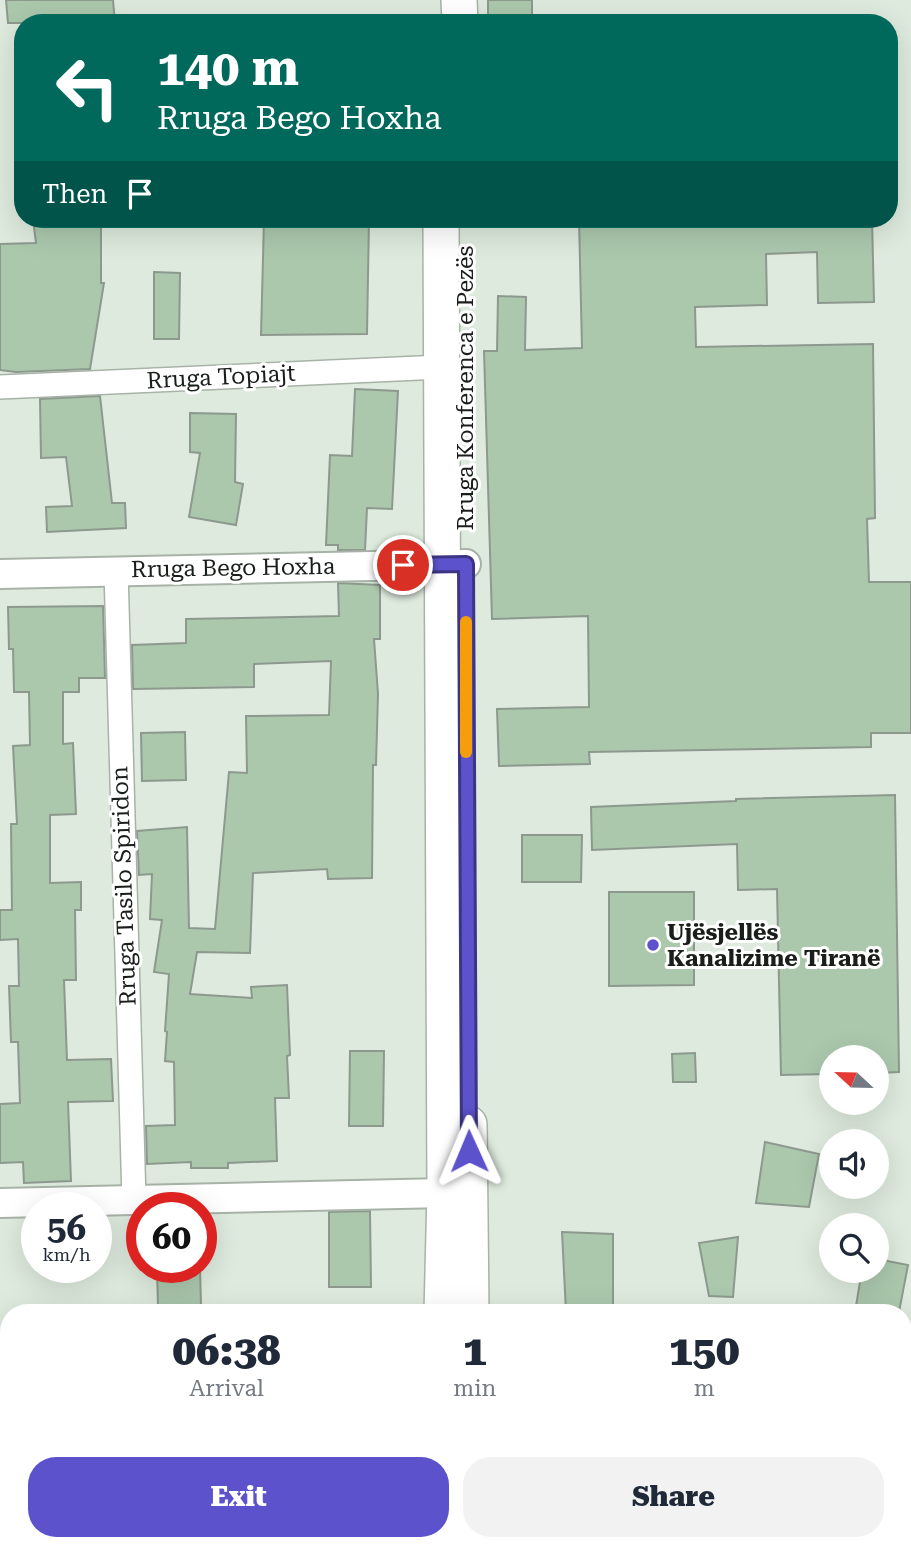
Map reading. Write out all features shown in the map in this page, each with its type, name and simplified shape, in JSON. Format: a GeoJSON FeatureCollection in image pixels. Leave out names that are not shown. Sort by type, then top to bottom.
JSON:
{"type":"FeatureCollection","features":[{"type":"Feature","properties":{"kind":"main road","name":"Rruga Konferenca e Pezës"},"geometry":{"type":"LineString","coordinates":[[441,228],[441,367],[455,564],[471,1304]]}},
{"type":"Feature","properties":{"kind":"main road","name":"Rruga Konferenca e Pezës"},"geometry":{"type":"LineString","coordinates":[[442,1304],[464,228]]}},
{"type":"Feature","properties":{"kind":"street","name":"Rruga Topiajt"},"geometry":{"type":"LineString","coordinates":[[0,387],[441,367]]}},
{"type":"Feature","properties":{"kind":"street","name":"Rruga Bego Hoxha"},"geometry":{"type":"LineString","coordinates":[[0,574],[455,564]]}},
{"type":"Feature","properties":{"kind":"street","name":"Rruga Tasilo Spiridon"},"geometry":{"type":"LineString","coordinates":[[116,571],[134,1192]]}},
{"type":"Feature","properties":{"kind":"street"},"geometry":{"type":"LineString","coordinates":[[217,1198],[445,1193]]}},
{"type":"Feature","properties":{"kind":"street"},"geometry":{"type":"LineString","coordinates":[[0,1203],[126,1200]]}},
{"type":"Feature","properties":{"kind":"building"},"geometry":{"type":"Polygon","coordinates":[[[6,0],[113,0],[114,14],[14,14],[14,23],[8,23],[6,0]]]}},
{"type":"Feature","properties":{"kind":"building"},"geometry":{"type":"Polygon","coordinates":[[[488,0],[532,0],[532,14],[488,14],[488,0]]]}},
{"type":"Feature","properties":{"kind":"building"},"geometry":{"type":"Polygon","coordinates":[[[34,228],[101,228],[101,283],[104,283],[90,369],[16,372],[0,370],[0,244],[36,243],[34,228]]]}},
{"type":"Feature","properties":{"kind":"building"},"geometry":{"type":"Polygon","coordinates":[[[264,228],[369,228],[367,334],[261,335],[264,228]]]}},
{"type":"Feature","properties":{"kind":"building"},"geometry":{"type":"Polygon","coordinates":[[[579,228],[872,228],[874,302],[818,303],[817,252],[766,254],[767,305],[695,307],[696,347],[873,344],[875,518],[867,519],[869,582],[911,582],[911,733],[871,733],[871,747],[589,752],[590,764],[499,766],[497,709],[589,707],[588,616],[492,619],[484,351],[497,351],[498,296],[526,297],[525,350],[582,348],[579,228]]]}},
{"type":"Feature","properties":{"kind":"building"},"geometry":{"type":"Polygon","coordinates":[[[154,272],[180,273],[179,339],[154,339],[154,272]]]}},
{"type":"Feature","properties":{"kind":"building"},"geometry":{"type":"Polygon","coordinates":[[[355,389],[398,391],[392,509],[367,508],[365,550],[338,550],[338,545],[326,545],[330,455],[352,456],[355,389]]]}},
{"type":"Feature","properties":{"kind":"building"},"geometry":{"type":"Polygon","coordinates":[[[100,396],[112,503],[125,503],[126,528],[47,532],[46,507],[72,506],[66,457],[41,458],[40,399],[100,396]]]}},
{"type":"Feature","properties":{"kind":"building"},"geometry":{"type":"Polygon","coordinates":[[[190,413],[236,414],[235,482],[243,484],[236,525],[189,517],[200,453],[190,452],[190,413]]]}},
{"type":"Feature","properties":{"kind":"building"},"geometry":{"type":"Polygon","coordinates":[[[338,583],[380,585],[380,639],[374,639],[378,694],[376,765],[373,765],[372,878],[328,879],[327,869],[253,873],[250,953],[197,952],[190,994],[252,998],[251,987],[287,985],[289,1098],[275,1098],[277,1161],[228,1163],[228,1168],[191,1168],[191,1162],[147,1164],[146,1126],[175,1125],[174,1062],[165,1061],[169,974],[154,972],[162,920],[150,919],[152,874],[139,875],[137,831],[187,827],[189,928],[215,929],[229,772],[247,773],[246,716],[329,715],[331,661],[254,664],[254,687],[133,689],[132,645],[186,643],[186,619],[339,616],[338,583]]]}},
{"type":"Feature","properties":{"kind":"building"},"geometry":{"type":"Polygon","coordinates":[[[103,606],[105,678],[79,678],[79,692],[63,692],[63,744],[73,743],[76,814],[50,815],[50,883],[81,882],[81,910],[75,910],[76,980],[64,980],[67,1060],[111,1059],[113,1101],[68,1102],[71,1181],[24,1183],[23,1162],[0,1163],[0,1104],[20,1103],[18,1042],[11,1042],[9,986],[19,986],[18,939],[0,940],[0,910],[12,910],[11,824],[17,824],[13,746],[30,745],[29,692],[14,692],[8,607],[103,606]]]}},
{"type":"Feature","properties":{"kind":"building"},"geometry":{"type":"Polygon","coordinates":[[[185,732],[186,780],[142,781],[141,733],[185,732]]]}},
{"type":"Feature","properties":{"kind":"building"},"geometry":{"type":"Polygon","coordinates":[[[895,795],[899,1072],[889,1072],[889,1045],[819,1045],[819,1074],[781,1075],[777,889],[738,890],[737,844],[592,850],[591,807],[736,799],[895,795]]]}},
{"type":"Feature","properties":{"kind":"building"},"geometry":{"type":"Polygon","coordinates":[[[522,835],[582,835],[581,882],[522,882],[522,835]]]}},
{"type":"Feature","properties":{"kind":"building"},"geometry":{"type":"Polygon","coordinates":[[[609,892],[694,892],[694,985],[609,986],[609,892]]]}},
{"type":"Feature","properties":{"kind":"building"},"geometry":{"type":"Polygon","coordinates":[[[350,1051],[384,1051],[383,1126],[349,1126],[350,1051]]]}},
{"type":"Feature","properties":{"kind":"building"},"geometry":{"type":"Polygon","coordinates":[[[695,1053],[696,1082],[673,1082],[672,1054],[695,1053]]]}},
{"type":"Feature","properties":{"kind":"building"},"geometry":{"type":"Polygon","coordinates":[[[765,1142],[819,1154],[809,1207],[756,1203],[765,1142]]]}},
{"type":"Feature","properties":{"kind":"building"},"geometry":{"type":"Polygon","coordinates":[[[370,1211],[371,1287],[329,1287],[329,1212],[370,1211]]]}},
{"type":"Feature","properties":{"kind":"building"},"geometry":{"type":"Polygon","coordinates":[[[562,1232],[613,1234],[613,1304],[566,1304],[562,1232]]]}},
{"type":"Feature","properties":{"kind":"building"},"geometry":{"type":"Polygon","coordinates":[[[738,1237],[733,1297],[709,1296],[699,1243],[738,1237]]]}},
{"type":"Feature","properties":{"kind":"building"},"geometry":{"type":"Polygon","coordinates":[[[889,1261],[908,1265],[901,1304],[856,1304],[860,1283],[889,1283],[889,1261]]]}},
{"type":"Feature","properties":{"kind":"building"},"geometry":{"type":"Polygon","coordinates":[[[157,1283],[200,1283],[201,1304],[158,1304],[157,1283]]]}},
{"type":"Feature","properties":{"kind":"slow traffic"},"geometry":{"type":"LineString","coordinates":[[466,622],[466,752]]}},
{"type":"Feature","properties":{"kind":"place","name":"Ujësjellës Kanalizime Tiranë"},"geometry":{"type":"Point","coordinates":[653,945]}},
{"type":"Feature","properties":{"kind":"route"},"geometry":{"type":"LineString","coordinates":[[403,565],[466,564],[469,1151]]}}]}
